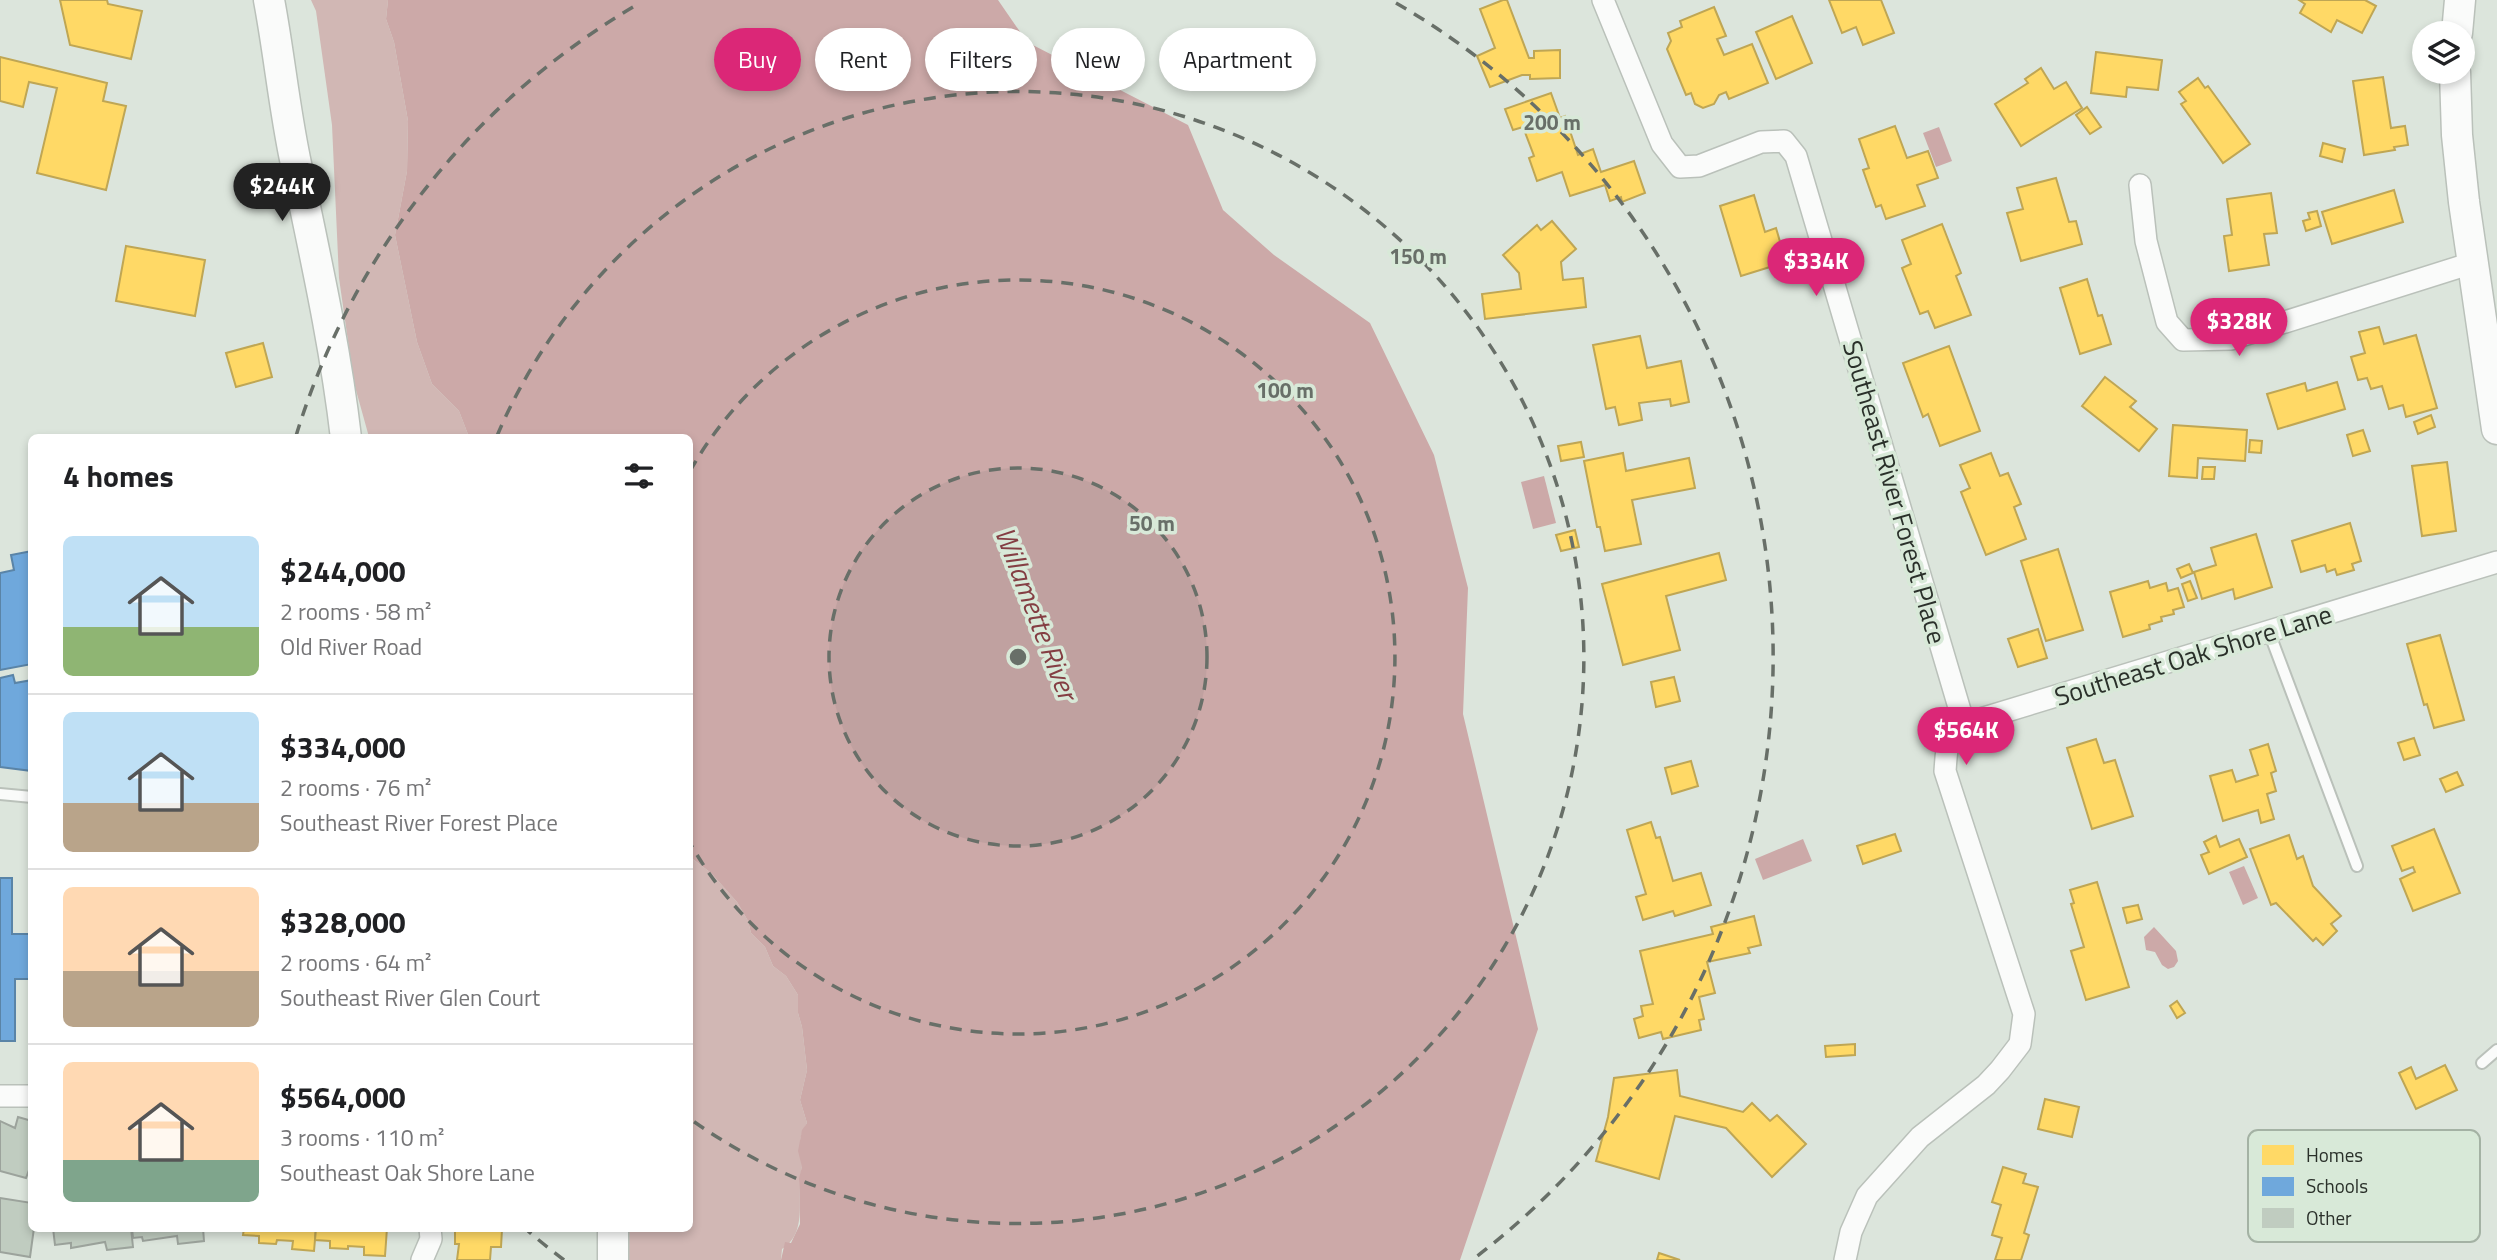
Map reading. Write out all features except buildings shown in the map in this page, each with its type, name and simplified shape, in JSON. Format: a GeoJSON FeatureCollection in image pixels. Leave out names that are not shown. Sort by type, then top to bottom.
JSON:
{"type":"FeatureCollection","features":[{"type":"Feature","properties":{"kind":"street"},"geometry":{"type":"LineString","coordinates":[[269,0],[294,155],[324,296],[345,434]]}},
{"type":"Feature","properties":{"kind":"street","name":"Southeast River Forest Place"},"geometry":{"type":"LineString","coordinates":[[1603,0],[1662,144],[1679,167],[1699,166],[1761,142],[1784,141],[1796,156],[1964,724]]}},
{"type":"Feature","properties":{"kind":"street"},"geometry":{"type":"LineString","coordinates":[[2458,21],[2460,0]]}},
{"type":"Feature","properties":{"kind":"street"},"geometry":{"type":"LineString","coordinates":[[2455,84],[2456,135],[2497,429]]}},
{"type":"Feature","properties":{"kind":"street"},"geometry":{"type":"LineString","coordinates":[[2140,185],[2146,241],[2167,322],[2183,340],[2231,339],[2472,263]]}},
{"type":"Feature","properties":{"kind":"street","name":"Southeast Oak Shore Lane"},"geometry":{"type":"LineString","coordinates":[[1964,724],[2497,562]]}},
{"type":"Feature","properties":{"kind":"street"},"geometry":{"type":"LineString","coordinates":[[1845,1260],[1851,1232],[1867,1196],[1920,1137],[1986,1085],[2020,1044],[2024,1014],[1945,771],[1951,736],[1964,724]]}},
{"type":"Feature","properties":{"kind":"street"},"geometry":{"type":"LineString","coordinates":[[0,1096],[28,1096]]}},
{"type":"Feature","properties":{"kind":"street"},"geometry":{"type":"LineString","coordinates":[[422,1260],[432,1239],[431,1232]]}},
{"type":"Feature","properties":{"kind":"street"},"geometry":{"type":"LineString","coordinates":[[613,1232],[613,1260]]}},
{"type":"Feature","properties":{"kind":"lane"},"geometry":{"type":"LineString","coordinates":[[2269,632],[2357,866]]}},
{"type":"Feature","properties":{"kind":"lane"},"geometry":{"type":"LineString","coordinates":[[0,794],[28,797]]}},
{"type":"Feature","properties":{"kind":"lane"},"geometry":{"type":"LineString","coordinates":[[2482,1063],[2497,1050]]}},
{"type":"Feature","properties":{"kind":"shaded area"},"geometry":{"type":"Polygon","coordinates":[[[311,0],[388,0],[386,19],[394,42],[408,121],[407,171],[395,235],[417,342],[432,384],[459,411],[468,434],[368,434],[354,383],[339,278],[332,125],[316,11],[311,0]]]}},
{"type":"Feature","properties":{"kind":"shaded area"},"geometry":{"type":"Polygon","coordinates":[[[693,859],[711,873],[737,902],[748,921],[751,933],[765,947],[773,966],[786,976],[798,995],[798,1013],[807,1070],[800,1100],[807,1123],[801,1139],[799,1219],[794,1236],[782,1249],[781,1260],[618,1260],[620,1232],[693,1232],[693,859]]]}},
{"type":"Feature","properties":{"kind":"water","name":"Willamette River"},"geometry":{"type":"Polygon","coordinates":[[[388,0],[998,0],[1017,28],[925,28],[925,91],[1037,91],[1037,47],[1051,54],[1051,91],[1122,91],[1188,125],[1223,210],[1274,255],[1370,323],[1434,455],[1468,588],[1463,714],[1538,1029],[1460,1260],[781,1260],[785,1242],[791,1243],[800,1224],[799,1178],[802,1167],[798,1151],[802,1130],[807,1123],[800,1100],[807,1070],[798,1013],[798,995],[786,976],[773,966],[765,947],[751,933],[748,921],[737,902],[711,873],[693,859],[693,434],[468,434],[459,411],[432,384],[417,342],[395,235],[407,171],[408,121],[394,42],[386,19],[388,0]]]}},
{"type":"Feature","properties":{"kind":"water"},"geometry":{"type":"Polygon","coordinates":[[[1939,127],[1952,161],[1936,167],[1923,133],[1939,127]]]}},
{"type":"Feature","properties":{"kind":"water"},"geometry":{"type":"Polygon","coordinates":[[[1544,476],[1556,523],[1533,529],[1521,482],[1544,476]]]}},
{"type":"Feature","properties":{"kind":"water"},"geometry":{"type":"Polygon","coordinates":[[[1803,839],[1812,861],[1763,880],[1755,859],[1803,839]]]}},
{"type":"Feature","properties":{"kind":"water"},"geometry":{"type":"Polygon","coordinates":[[[2244,866],[2258,898],[2243,905],[2229,872],[2244,866]]]}},
{"type":"Feature","properties":{"kind":"water"},"geometry":{"type":"Polygon","coordinates":[[[2154,927],[2176,951],[2178,961],[2174,967],[2168,969],[2162,965],[2155,952],[2146,950],[2144,937],[2154,927]]]}}]}
